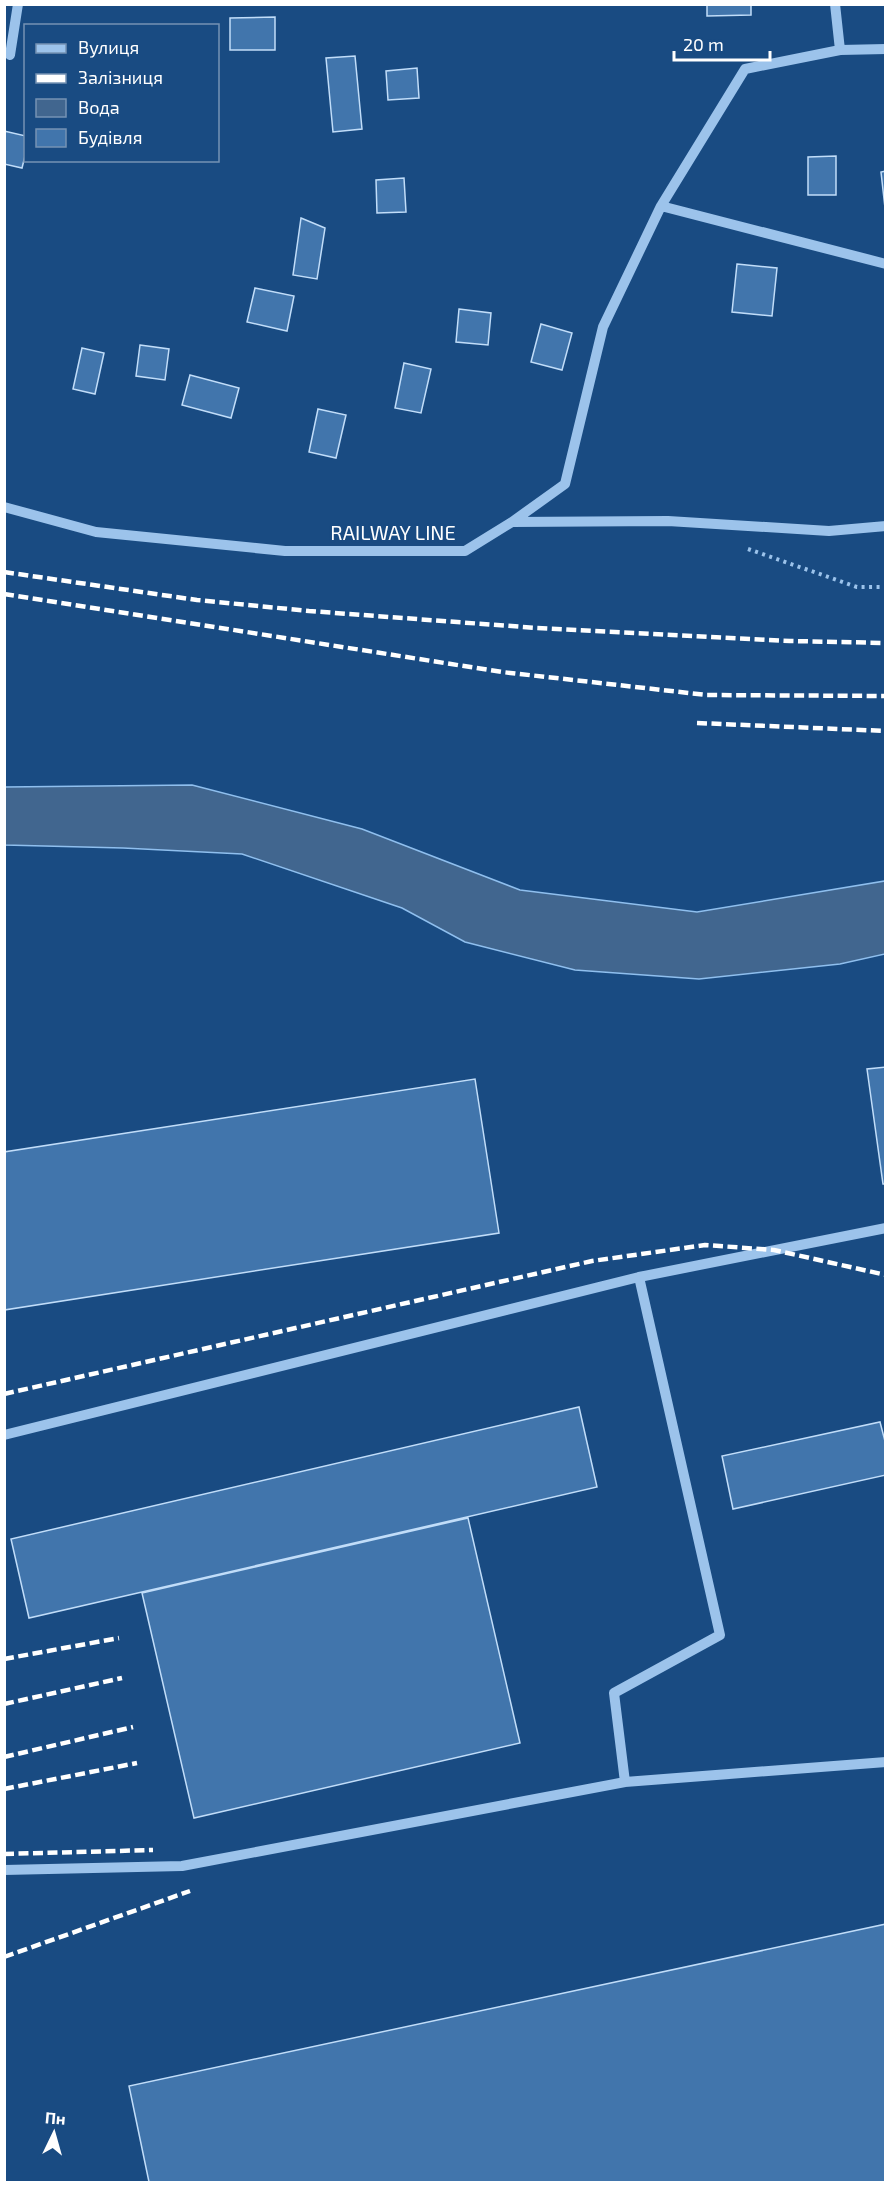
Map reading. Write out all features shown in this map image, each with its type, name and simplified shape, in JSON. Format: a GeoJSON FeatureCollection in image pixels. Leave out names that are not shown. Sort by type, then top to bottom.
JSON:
{"type":"FeatureCollection","features":[{"type":"Feature","properties":{"kind":"street"},"geometry":{"type":"LineString","coordinates":[[9,55],[18,4]]}},
{"type":"Feature","properties":{"kind":"street"},"geometry":{"type":"LineString","coordinates":[[835,4],[840,50],[885,49]]}},
{"type":"Feature","properties":{"kind":"street","name":"RAILWAY LINE"},"geometry":{"type":"LineString","coordinates":[[4,507],[96,532],[285,551],[465,550],[512,522],[565,484],[603,327],[661,206],[745,69],[840,50]]}},
{"type":"Feature","properties":{"kind":"street"},"geometry":{"type":"LineString","coordinates":[[661,206],[885,264]]}},
{"type":"Feature","properties":{"kind":"street"},"geometry":{"type":"LineString","coordinates":[[512,522],[668,521],[829,531],[885,526]]}},
{"type":"Feature","properties":{"kind":"street"},"geometry":{"type":"LineString","coordinates":[[4,1435],[639,1277],[885,1228]]}},
{"type":"Feature","properties":{"kind":"street"},"geometry":{"type":"LineString","coordinates":[[626,1782],[614,1693],[720,1635],[639,1277]]}},
{"type":"Feature","properties":{"kind":"street"},"geometry":{"type":"LineString","coordinates":[[4,1870],[182,1866],[626,1782],[885,1762]]}},
{"type":"Feature","properties":{"kind":"path"},"geometry":{"type":"LineString","coordinates":[[746,549],[857,588],[885,586]]}},
{"type":"Feature","properties":{"kind":"water"},"geometry":{"type":"Polygon","coordinates":[[[192,785],[362,829],[520,890],[697,912],[885,881],[885,954],[840,964],[699,979],[575,970],[465,942],[402,908],[242,854],[5,845],[5,787],[192,785]]]}},
{"type":"Feature","properties":{"kind":"building"},"geometry":{"type":"Polygon","coordinates":[[[707,4],[751,4],[751,15],[707,16],[707,4]]]}},
{"type":"Feature","properties":{"kind":"building"},"geometry":{"type":"Polygon","coordinates":[[[275,17],[275,50],[230,50],[230,18],[275,17]]]}},
{"type":"Feature","properties":{"kind":"building"},"geometry":{"type":"Polygon","coordinates":[[[355,56],[362,129],[333,132],[326,58],[355,56]]]}},
{"type":"Feature","properties":{"kind":"building"},"geometry":{"type":"Polygon","coordinates":[[[417,68],[419,98],[388,100],[386,71],[417,68]]]}},
{"type":"Feature","properties":{"kind":"building"},"geometry":{"type":"Polygon","coordinates":[[[4,131],[24,136],[22,168],[4,164],[4,131]]]}},
{"type":"Feature","properties":{"kind":"building"},"geometry":{"type":"Polygon","coordinates":[[[836,156],[836,195],[808,195],[808,157],[836,156]]]}},
{"type":"Feature","properties":{"kind":"building"},"geometry":{"type":"Polygon","coordinates":[[[886,171],[886,217],[881,172],[886,171]]]}},
{"type":"Feature","properties":{"kind":"building"},"geometry":{"type":"Polygon","coordinates":[[[404,178],[406,212],[377,213],[376,180],[404,178]]]}},
{"type":"Feature","properties":{"kind":"building"},"geometry":{"type":"Polygon","coordinates":[[[301,218],[325,228],[317,279],[293,275],[301,218]]]}},
{"type":"Feature","properties":{"kind":"building"},"geometry":{"type":"Polygon","coordinates":[[[737,264],[777,268],[772,316],[732,312],[737,264]]]}},
{"type":"Feature","properties":{"kind":"building"},"geometry":{"type":"Polygon","coordinates":[[[255,288],[294,296],[287,331],[247,322],[255,288]]]}},
{"type":"Feature","properties":{"kind":"building"},"geometry":{"type":"Polygon","coordinates":[[[459,309],[491,313],[488,345],[456,342],[459,309]]]}},
{"type":"Feature","properties":{"kind":"building"},"geometry":{"type":"Polygon","coordinates":[[[541,324],[572,333],[562,370],[531,362],[541,324]]]}},
{"type":"Feature","properties":{"kind":"building"},"geometry":{"type":"Polygon","coordinates":[[[140,345],[169,349],[165,380],[136,376],[140,345]]]}},
{"type":"Feature","properties":{"kind":"building"},"geometry":{"type":"Polygon","coordinates":[[[82,348],[104,353],[95,394],[73,389],[82,348]]]}},
{"type":"Feature","properties":{"kind":"building"},"geometry":{"type":"Polygon","coordinates":[[[404,363],[431,369],[421,413],[395,408],[404,363]]]}},
{"type":"Feature","properties":{"kind":"building"},"geometry":{"type":"Polygon","coordinates":[[[190,375],[239,388],[231,418],[182,405],[190,375]]]}},
{"type":"Feature","properties":{"kind":"building"},"geometry":{"type":"Polygon","coordinates":[[[318,409],[346,415],[336,458],[309,452],[318,409]]]}},
{"type":"Feature","properties":{"kind":"building"},"geometry":{"type":"Polygon","coordinates":[[[886,1067],[886,1184],[883,1184],[867,1069],[886,1067]]]}},
{"type":"Feature","properties":{"kind":"building"},"geometry":{"type":"Polygon","coordinates":[[[475,1079],[499,1233],[4,1310],[4,1152],[475,1079]]]}},
{"type":"Feature","properties":{"kind":"building"},"geometry":{"type":"Polygon","coordinates":[[[579,1407],[597,1487],[29,1618],[11,1539],[579,1407]]]}},
{"type":"Feature","properties":{"kind":"building"},"geometry":{"type":"Polygon","coordinates":[[[880,1422],[886,1445],[886,1475],[733,1509],[722,1456],[880,1422]]]}},
{"type":"Feature","properties":{"kind":"building"},"geometry":{"type":"Polygon","coordinates":[[[468,1518],[520,1743],[194,1818],[142,1593],[468,1518]]]}},
{"type":"Feature","properties":{"kind":"building"},"geometry":{"type":"Polygon","coordinates":[[[886,1924],[886,2182],[149,2182],[129,2086],[886,1924]]]}},
{"type":"Feature","properties":{"kind":"railway"},"geometry":{"type":"LineString","coordinates":[[4,572],[197,600],[309,611],[537,628],[790,641],[886,643]]}},
{"type":"Feature","properties":{"kind":"railway"},"geometry":{"type":"LineString","coordinates":[[4,594],[502,672],[707,695],[886,696]]}},
{"type":"Feature","properties":{"kind":"railway"},"geometry":{"type":"LineString","coordinates":[[697,723],[886,731]]}},
{"type":"Feature","properties":{"kind":"railway"},"geometry":{"type":"LineString","coordinates":[[4,1394],[592,1261],[705,1245],[774,1250],[886,1275]]}},
{"type":"Feature","properties":{"kind":"railway"},"geometry":{"type":"LineString","coordinates":[[4,1659],[119,1638]]}},
{"type":"Feature","properties":{"kind":"railway"},"geometry":{"type":"LineString","coordinates":[[4,1704],[122,1678]]}},
{"type":"Feature","properties":{"kind":"railway"},"geometry":{"type":"LineString","coordinates":[[4,1757],[133,1727]]}},
{"type":"Feature","properties":{"kind":"railway"},"geometry":{"type":"LineString","coordinates":[[4,1789],[137,1763]]}},
{"type":"Feature","properties":{"kind":"railway"},"geometry":{"type":"LineString","coordinates":[[4,1854],[153,1850]]}},
{"type":"Feature","properties":{"kind":"railway"},"geometry":{"type":"LineString","coordinates":[[4,1957],[190,1891]]}}]}
